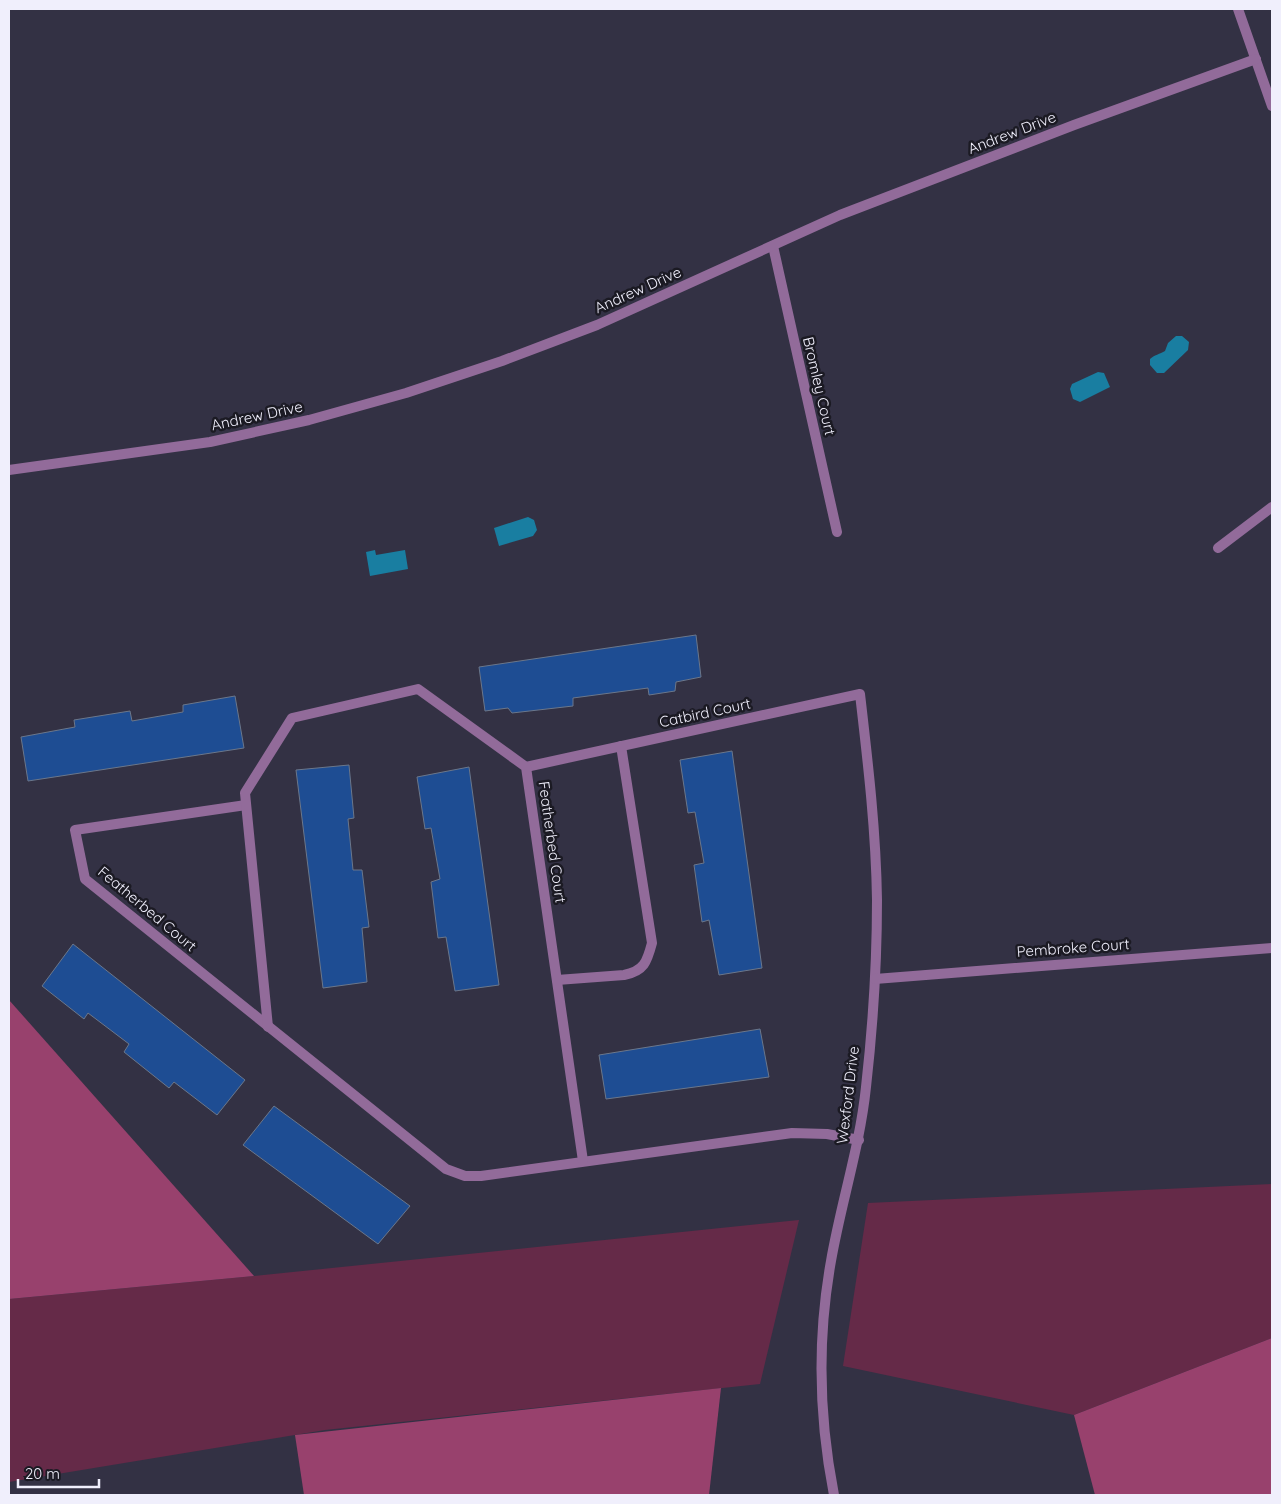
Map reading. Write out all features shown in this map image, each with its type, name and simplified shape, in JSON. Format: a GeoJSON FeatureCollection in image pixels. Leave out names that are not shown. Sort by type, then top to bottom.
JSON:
{"type":"FeatureCollection","features":[{"type":"Feature","properties":{"kind":"street"},"geometry":{"type":"LineString","coordinates":[[1238,9],[1272,106]]}},
{"type":"Feature","properties":{"kind":"street","name":"Andrew Drive"},"geometry":{"type":"LineString","coordinates":[[9,470],[210,442],[309,420],[406,393],[502,361],[597,325],[858,208],[1256,59]]}},
{"type":"Feature","properties":{"kind":"street","name":"Bromley Court"},"geometry":{"type":"LineString","coordinates":[[773,246],[837,532]]}},
{"type":"Feature","properties":{"kind":"street"},"geometry":{"type":"LineString","coordinates":[[1218,548],[1272,507]]}},
{"type":"Feature","properties":{"kind":"street","name":"Featherbed Court"},"geometry":{"type":"LineString","coordinates":[[268,1027],[245,793],[292,718],[418,689],[526,767],[583,1162]]}},
{"type":"Feature","properties":{"kind":"street","name":"Catbird Court"},"geometry":{"type":"LineString","coordinates":[[526,767],[860,694]]}},
{"type":"Feature","properties":{"kind":"street","name":"Wexford Drive"},"geometry":{"type":"LineString","coordinates":[[834,1495],[828,1462],[821,1398],[823,1324],[831,1261],[859,1140],[866,1087],[875,979],[877,900],[872,801],[860,694]]}},
{"type":"Feature","properties":{"kind":"street"},"geometry":{"type":"LineString","coordinates":[[556,980],[624,976],[634,973],[643,967],[649,956],[652,944],[620,746]]}},
{"type":"Feature","properties":{"kind":"street","name":"Featherbed Court"},"geometry":{"type":"LineString","coordinates":[[246,805],[76,830],[85,879],[446,1169],[465,1176],[481,1176],[792,1133],[827,1134],[859,1140]]}},
{"type":"Feature","properties":{"kind":"street","name":"Pembroke Court"},"geometry":{"type":"LineString","coordinates":[[875,979],[1272,948]]}},
{"type":"Feature","properties":{"kind":"shaded area"},"geometry":{"type":"Polygon","coordinates":[[[9,1000],[254,1276],[9,1299],[9,1000]]]}},
{"type":"Feature","properties":{"kind":"shaded area"},"geometry":{"type":"Polygon","coordinates":[[[1272,1184],[1272,1338],[1074,1415],[843,1366],[868,1203],[1272,1184]]]}},
{"type":"Feature","properties":{"kind":"shaded area"},"geometry":{"type":"Polygon","coordinates":[[[799,1220],[760,1384],[325,1430],[9,1482],[9,1299],[799,1220]]]}},
{"type":"Feature","properties":{"kind":"shaded area"},"geometry":{"type":"Polygon","coordinates":[[[1272,1338],[1272,1495],[1095,1495],[1074,1415],[1272,1338]]]}},
{"type":"Feature","properties":{"kind":"shaded area"},"geometry":{"type":"Polygon","coordinates":[[[721,1388],[709,1495],[304,1495],[295,1435],[721,1388]]]}},
{"type":"Feature","properties":{"kind":"water"},"geometry":{"type":"Polygon","coordinates":[[[1176,336],[1182,336],[1189,342],[1188,350],[1164,373],[1157,373],[1150,365],[1150,359],[1165,351],[1168,343],[1176,336]]]}},
{"type":"Feature","properties":{"kind":"water"},"geometry":{"type":"Polygon","coordinates":[[[1098,372],[1104,373],[1110,387],[1080,402],[1073,399],[1070,389],[1072,384],[1098,372]]]}},
{"type":"Feature","properties":{"kind":"water"},"geometry":{"type":"Polygon","coordinates":[[[528,517],[534,520],[537,530],[533,536],[499,546],[494,528],[528,517]]]}},
{"type":"Feature","properties":{"kind":"water"},"geometry":{"type":"Polygon","coordinates":[[[375,550],[376,555],[405,550],[408,569],[370,576],[366,552],[375,550]]]}},
{"type":"Feature","properties":{"kind":"building"},"geometry":{"type":"Polygon","coordinates":[[[696,635],[701,677],[676,682],[675,691],[649,695],[648,688],[573,698],[573,706],[512,713],[508,708],[485,711],[479,667],[696,635]]]}},
{"type":"Feature","properties":{"kind":"building"},"geometry":{"type":"Polygon","coordinates":[[[235,696],[244,748],[28,781],[21,737],[75,727],[74,720],[130,711],[132,721],[183,712],[183,705],[235,696]]]}},
{"type":"Feature","properties":{"kind":"building"},"geometry":{"type":"Polygon","coordinates":[[[732,751],[762,968],[719,975],[709,920],[702,922],[694,865],[704,863],[695,812],[688,813],[680,760],[732,751]]]}},
{"type":"Feature","properties":{"kind":"building"},"geometry":{"type":"Polygon","coordinates":[[[349,765],[354,818],[348,819],[353,870],[362,870],[369,927],[362,928],[367,982],[323,988],[296,770],[349,765]]]}},
{"type":"Feature","properties":{"kind":"building"},"geometry":{"type":"Polygon","coordinates":[[[469,767],[499,985],[455,991],[446,937],[438,938],[431,882],[440,879],[431,828],[425,829],[417,777],[469,767]]]}},
{"type":"Feature","properties":{"kind":"building"},"geometry":{"type":"Polygon","coordinates":[[[73,944],[245,1080],[217,1115],[174,1082],[169,1088],[124,1052],[129,1044],[88,1013],[84,1019],[42,986],[73,944]]]}},
{"type":"Feature","properties":{"kind":"building"},"geometry":{"type":"Polygon","coordinates":[[[760,1029],[769,1077],[606,1099],[599,1055],[760,1029]]]}},
{"type":"Feature","properties":{"kind":"building"},"geometry":{"type":"Polygon","coordinates":[[[274,1106],[410,1206],[378,1244],[243,1145],[274,1106]]]}}]}
